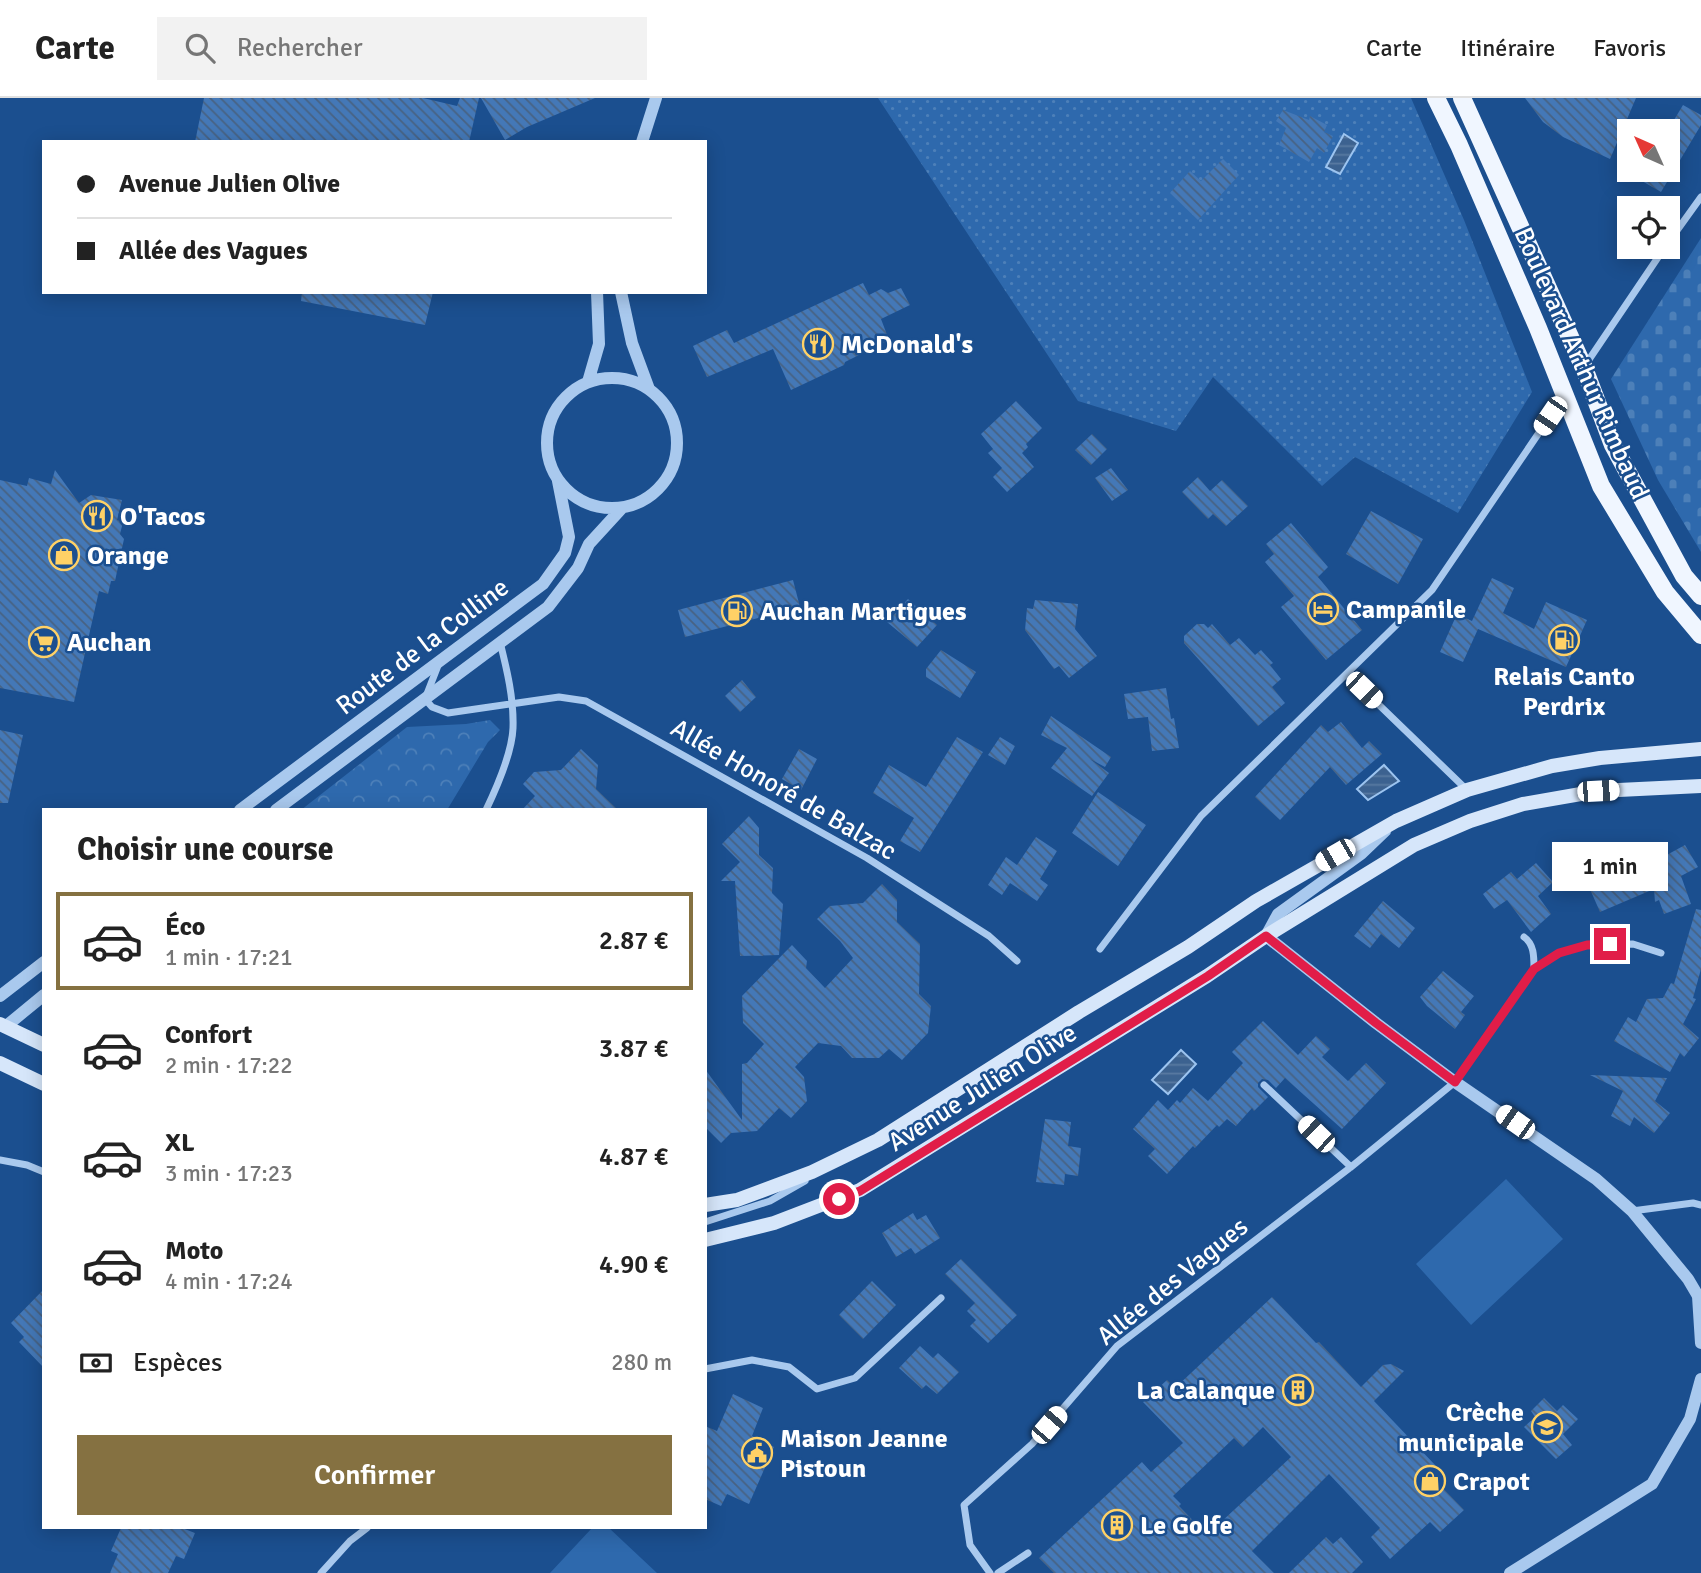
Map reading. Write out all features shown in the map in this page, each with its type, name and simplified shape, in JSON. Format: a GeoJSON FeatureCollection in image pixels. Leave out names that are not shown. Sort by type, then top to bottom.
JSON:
{"type":"FeatureCollection","features":[{"type":"Feature","properties":{"kind":"main road","name":"Boulevard Arthur Rimbaud"},"geometry":{"type":"LineString","coordinates":[[1436,98],[1496,230],[1601,486],[1665,592],[1701,635]]}},
{"type":"Feature","properties":{"kind":"main road","name":"Boulevard Arthur Rimbaud"},"geometry":{"type":"LineString","coordinates":[[1462,98],[1584,368],[1613,445],[1684,576],[1701,596]]}},
{"type":"Feature","properties":{"kind":"main road","name":"Avenue Julien Olive"},"geometry":{"type":"LineString","coordinates":[[707,1205],[737,1200],[813,1172],[878,1140],[1079,1012],[1188,947],[1256,901],[1396,821],[1467,790],[1552,766],[1601,758],[1701,749]]}},
{"type":"Feature","properties":{"kind":"main road","name":"Avenue Julien Olive"},"geometry":{"type":"LineString","coordinates":[[707,1240],[774,1223],[860,1191],[1415,845],[1470,821],[1524,804],[1598,791],[1701,786]]}},
{"type":"Feature","properties":{"kind":"main road"},"geometry":{"type":"LineString","coordinates":[[2,1027],[42,1044]]}},
{"type":"Feature","properties":{"kind":"main road"},"geometry":{"type":"LineString","coordinates":[[0,1063],[42,1083]]}},
{"type":"Feature","properties":{"kind":"street"},"geometry":{"type":"LineString","coordinates":[[643,140],[656,98]]}},
{"type":"Feature","properties":{"kind":"street"},"geometry":{"type":"LineString","coordinates":[[1680,227],[1701,197]]}},
{"type":"Feature","properties":{"kind":"street"},"geometry":{"type":"LineString","coordinates":[[1584,368],[1658,259]]}},
{"type":"Feature","properties":{"kind":"street"},"geometry":{"type":"LineString","coordinates":[[588,382],[599,344],[597,294]]}},
{"type":"Feature","properties":{"kind":"street"},"geometry":{"type":"LineString","coordinates":[[621,294],[632,343],[649,388]]}},
{"type":"Feature","properties":{"kind":"street"},"geometry":{"type":"LineString","coordinates":[[608,378],[629,380],[649,388],[672,416],[677,435],[677,454],[671,472],[661,486],[643,501],[622,508],[604,509],[586,504],[570,495],[558,481],[546,454],[550,420],[560,403],[574,389],[588,382],[608,378]]}},
{"type":"Feature","properties":{"kind":"street"},"geometry":{"type":"LineString","coordinates":[[1100,949],[1201,816],[1432,590],[1564,396]]}},
{"type":"Feature","properties":{"kind":"street","name":"Route de la Colline"},"geometry":{"type":"LineString","coordinates":[[243,808],[543,584],[565,553],[569,537],[558,481]]}},
{"type":"Feature","properties":{"kind":"street","name":"Route de la Colline"},"geometry":{"type":"LineString","coordinates":[[279,808],[548,607],[578,568],[589,544],[622,508]]}},
{"type":"Feature","properties":{"kind":"street"},"geometry":{"type":"LineString","coordinates":[[487,808],[498,783],[513,731],[513,703],[500,642]]}},
{"type":"Feature","properties":{"kind":"street"},"geometry":{"type":"LineString","coordinates":[[425,699],[440,662]]}},
{"type":"Feature","properties":{"kind":"street"},"geometry":{"type":"LineString","coordinates":[[1347,674],[1467,790]]}},
{"type":"Feature","properties":{"kind":"street","name":"Allée Honoré de Balzac"},"geometry":{"type":"LineString","coordinates":[[425,699],[432,707],[449,713],[559,697],[586,701],[867,858],[989,936],[1017,961]]}},
{"type":"Feature","properties":{"kind":"street","name":"Avenue Julien Olive"},"geometry":{"type":"LineString","coordinates":[[1266,936],[1278,914],[1361,854],[1396,821]]}},
{"type":"Feature","properties":{"kind":"street"},"geometry":{"type":"LineString","coordinates":[[1266,936],[1376,1023],[1455,1082],[1595,1179],[1632,1211],[1688,1279],[1698,1296],[1701,1343]]}},
{"type":"Feature","properties":{"kind":"street"},"geometry":{"type":"LineString","coordinates":[[1524,937],[1530,941],[1534,969]]}},
{"type":"Feature","properties":{"kind":"street","name":"Allée des Vagues"},"geometry":{"type":"LineString","coordinates":[[990,1573],[970,1545],[964,1505],[1032,1444],[1117,1346],[1351,1167],[1455,1082],[1534,969],[1559,953],[1587,945],[1633,944],[1661,953]]}},
{"type":"Feature","properties":{"kind":"street"},"geometry":{"type":"LineString","coordinates":[[0,996],[42,964]]}},
{"type":"Feature","properties":{"kind":"street"},"geometry":{"type":"LineString","coordinates":[[2,1027],[42,997]]}},
{"type":"Feature","properties":{"kind":"street"},"geometry":{"type":"LineString","coordinates":[[1264,1085],[1351,1167]]}},
{"type":"Feature","properties":{"kind":"street","name":"Avenue Julien Olive"},"geometry":{"type":"LineString","coordinates":[[707,1221],[770,1201],[860,1149]]}},
{"type":"Feature","properties":{"kind":"street"},"geometry":{"type":"LineString","coordinates":[[0,1160],[27,1165],[42,1171]]}},
{"type":"Feature","properties":{"kind":"street"},"geometry":{"type":"LineString","coordinates":[[1632,1211],[1693,1203],[1701,1205]]}},
{"type":"Feature","properties":{"kind":"street"},"geometry":{"type":"LineString","coordinates":[[707,1369],[752,1360],[789,1367],[817,1389],[855,1378],[941,1298]]}},
{"type":"Feature","properties":{"kind":"street"},"geometry":{"type":"LineString","coordinates":[[1510,1573],[1652,1484],[1690,1419],[1701,1379]]}},
{"type":"Feature","properties":{"kind":"street"},"geometry":{"type":"LineString","coordinates":[[321,1573],[350,1541],[366,1529]]}},
{"type":"Feature","properties":{"kind":"street"},"geometry":{"type":"LineString","coordinates":[[998,1573],[1028,1553]]}},
{"type":"Feature","properties":{"kind":"green space"},"geometry":{"type":"Polygon","coordinates":[[[878,98],[1411,98],[1464,220],[1532,392],[1458,513],[1355,457],[1322,486],[1213,377],[1176,431],[1078,401],[878,98]]]}},
{"type":"Feature","properties":{"kind":"green space"},"geometry":{"type":"Polygon","coordinates":[[[1701,238],[1701,552],[1658,480],[1611,379],[1701,238]]]}},
{"type":"Feature","properties":{"kind":"green space"},"geometry":{"type":"Polygon","coordinates":[[[490,720],[500,730],[488,742],[448,808],[304,808],[407,727],[490,720]]]}},
{"type":"Feature","properties":{"kind":"green space"},"geometry":{"type":"Polygon","coordinates":[[[1506,1179],[1563,1239],[1471,1325],[1416,1264],[1506,1179]]]}},
{"type":"Feature","properties":{"kind":"green space"},"geometry":{"type":"Polygon","coordinates":[[[591,1529],[610,1529],[657,1573],[550,1573],[591,1529]]]}},
{"type":"Feature","properties":{"kind":"shaded area"},"geometry":{"type":"Polygon","coordinates":[[[1344,134],[1358,143],[1340,174],[1326,167],[1344,134]]]}},
{"type":"Feature","properties":{"kind":"shaded area"},"geometry":{"type":"Polygon","coordinates":[[[1384,765],[1399,781],[1368,800],[1357,789],[1384,765]]]}},
{"type":"Feature","properties":{"kind":"shaded area"},"geometry":{"type":"Polygon","coordinates":[[[1181,1050],[1196,1064],[1168,1094],[1152,1080],[1181,1050]]]}},
{"type":"Feature","properties":{"kind":"building"},"geometry":{"type":"Polygon","coordinates":[[[204,98],[423,98],[457,106],[460,98],[479,98],[469,140],[195,140],[204,98]]]}},
{"type":"Feature","properties":{"kind":"building"},"geometry":{"type":"Polygon","coordinates":[[[481,98],[595,98],[527,127],[505,140],[481,98]]]}},
{"type":"Feature","properties":{"kind":"building"},"geometry":{"type":"Polygon","coordinates":[[[1525,98],[1636,98],[1627,119],[1617,119],[1617,143],[1610,159],[1563,137],[1543,122],[1525,98]]]}},
{"type":"Feature","properties":{"kind":"building"},"geometry":{"type":"Polygon","coordinates":[[[1683,105],[1701,115],[1701,125],[1680,160],[1680,119],[1675,119],[1683,105]]]}},
{"type":"Feature","properties":{"kind":"building"},"geometry":{"type":"Polygon","coordinates":[[[1283,110],[1309,120],[1310,116],[1327,125],[1324,132],[1333,136],[1324,153],[1317,148],[1309,162],[1279,145],[1286,128],[1276,121],[1283,110]]]}},
{"type":"Feature","properties":{"kind":"building"},"geometry":{"type":"Polygon","coordinates":[[[1223,159],[1239,175],[1198,220],[1170,193],[1190,171],[1201,181],[1223,159]]]}},
{"type":"Feature","properties":{"kind":"building"},"geometry":{"type":"Polygon","coordinates":[[[1644,182],[1667,182],[1661,192],[1644,182]]]}},
{"type":"Feature","properties":{"kind":"building"},"geometry":{"type":"Polygon","coordinates":[[[863,283],[869,295],[881,289],[888,293],[901,288],[910,305],[881,319],[889,340],[791,390],[773,349],[707,377],[693,346],[727,330],[734,343],[863,283]]]}},
{"type":"Feature","properties":{"kind":"building"},"geometry":{"type":"Polygon","coordinates":[[[302,294],[433,294],[425,325],[301,301],[302,294]]]}},
{"type":"Feature","properties":{"kind":"building"},"geometry":{"type":"Polygon","coordinates":[[[1016,401],[1042,428],[1026,444],[1028,447],[1022,453],[1034,467],[1007,492],[993,477],[1002,468],[988,453],[993,449],[981,434],[1016,401]]]}},
{"type":"Feature","properties":{"kind":"building"},"geometry":{"type":"Polygon","coordinates":[[[1092,434],[1107,449],[1091,465],[1075,450],[1092,434]]]}},
{"type":"Feature","properties":{"kind":"building"},"geometry":{"type":"Polygon","coordinates":[[[1111,468],[1128,490],[1112,501],[1095,478],[1111,468]]]}},
{"type":"Feature","properties":{"kind":"building","name":"Auchan"},"geometry":{"type":"Polygon","coordinates":[[[55,470],[79,503],[91,495],[122,500],[117,520],[123,522],[120,534],[124,539],[115,581],[111,581],[108,594],[99,591],[74,702],[0,688],[0,480],[27,486],[29,478],[51,484],[55,470]]]}},
{"type":"Feature","properties":{"kind":"building"},"geometry":{"type":"Polygon","coordinates":[[[1198,477],[1210,491],[1222,480],[1248,506],[1226,526],[1213,514],[1208,519],[1182,492],[1198,477]]]}},
{"type":"Feature","properties":{"kind":"building"},"geometry":{"type":"Polygon","coordinates":[[[1371,511],[1423,539],[1398,584],[1346,554],[1371,511]]]}},
{"type":"Feature","properties":{"kind":"building"},"geometry":{"type":"Polygon","coordinates":[[[1291,523],[1328,567],[1318,577],[1362,630],[1326,660],[1281,607],[1294,596],[1265,562],[1274,554],[1266,544],[1291,523]]]}},
{"type":"Feature","properties":{"kind":"building"},"geometry":{"type":"Polygon","coordinates":[[[1492,578],[1514,588],[1503,613],[1534,629],[1546,602],[1587,620],[1566,667],[1478,629],[1463,662],[1440,652],[1457,614],[1472,621],[1492,578]]]}},
{"type":"Feature","properties":{"kind":"building"},"geometry":{"type":"Polygon","coordinates":[[[793,580],[800,607],[685,637],[678,610],[793,580]]]}},
{"type":"Feature","properties":{"kind":"building"},"geometry":{"type":"Polygon","coordinates":[[[908,599],[937,625],[917,647],[887,622],[908,599]]]}},
{"type":"Feature","properties":{"kind":"building"},"geometry":{"type":"Polygon","coordinates":[[[1035,600],[1078,604],[1075,629],[1097,656],[1069,678],[1059,666],[1054,669],[1025,630],[1027,608],[1033,609],[1035,600]]]}},
{"type":"Feature","properties":{"kind":"building"},"geometry":{"type":"Polygon","coordinates":[[[1197,624],[1204,624],[1208,628],[1212,624],[1230,645],[1239,638],[1255,655],[1261,650],[1273,663],[1270,665],[1281,679],[1272,687],[1285,703],[1258,726],[1184,643],[1184,636],[1197,624]]]}},
{"type":"Feature","properties":{"kind":"building"},"geometry":{"type":"Polygon","coordinates":[[[941,650],[976,672],[960,698],[926,677],[926,669],[941,650]]]}},
{"type":"Feature","properties":{"kind":"building"},"geometry":{"type":"Polygon","coordinates":[[[742,680],[756,697],[740,712],[725,696],[742,680]]]}},
{"type":"Feature","properties":{"kind":"building"},"geometry":{"type":"Polygon","coordinates":[[[1166,688],[1179,748],[1152,751],[1148,717],[1128,719],[1124,694],[1166,688]]]}},
{"type":"Feature","properties":{"kind":"building"},"geometry":{"type":"Polygon","coordinates":[[[1051,716],[1111,757],[1105,767],[1090,759],[1109,773],[1092,796],[1051,768],[1067,748],[1041,735],[1051,716]]]}},
{"type":"Feature","properties":{"kind":"building"},"geometry":{"type":"Polygon","coordinates":[[[1341,722],[1362,748],[1369,741],[1382,754],[1346,785],[1330,767],[1280,820],[1255,797],[1321,725],[1328,732],[1341,722]]]}},
{"type":"Feature","properties":{"kind":"building"},"geometry":{"type":"Polygon","coordinates":[[[0,730],[23,735],[8,803],[0,803],[0,730]]]}},
{"type":"Feature","properties":{"kind":"building"},"geometry":{"type":"Polygon","coordinates":[[[957,737],[983,752],[920,852],[900,841],[914,818],[873,793],[889,765],[926,787],[957,737]]]}},
{"type":"Feature","properties":{"kind":"building"},"geometry":{"type":"Polygon","coordinates":[[[1000,737],[1015,746],[1005,765],[988,755],[1000,737]]]}},
{"type":"Feature","properties":{"kind":"building"},"geometry":{"type":"Polygon","coordinates":[[[581,749],[598,765],[596,789],[616,808],[524,808],[535,796],[523,784],[534,772],[561,770],[581,749]]]}},
{"type":"Feature","properties":{"kind":"building"},"geometry":{"type":"Polygon","coordinates":[[[799,749],[817,759],[801,790],[782,779],[799,749]]]}},
{"type":"Feature","properties":{"kind":"building"},"geometry":{"type":"Polygon","coordinates":[[[1098,792],[1146,825],[1118,866],[1072,833],[1098,792]]]}},
{"type":"Feature","properties":{"kind":"building"},"geometry":{"type":"Polygon","coordinates":[[[749,816],[759,828],[759,855],[773,868],[772,893],[783,904],[779,955],[740,956],[735,881],[721,881],[740,862],[722,844],[749,816]]]}},
{"type":"Feature","properties":{"kind":"building"},"geometry":{"type":"Polygon","coordinates":[[[1036,837],[1057,851],[1040,879],[1048,885],[1037,901],[1010,883],[1002,895],[988,885],[1006,857],[1017,865],[1036,837]]]}},
{"type":"Feature","properties":{"kind":"building"},"geometry":{"type":"Polygon","coordinates":[[[1685,845],[1698,867],[1681,876],[1691,904],[1664,914],[1659,900],[1655,902],[1654,889],[1600,912],[1586,880],[1576,884],[1560,868],[1594,854],[1598,864],[1620,848],[1630,863],[1649,856],[1652,863],[1685,845]]]}},
{"type":"Feature","properties":{"kind":"building"},"geometry":{"type":"Polygon","coordinates":[[[1536,863],[1553,882],[1538,896],[1551,914],[1531,932],[1507,900],[1494,909],[1483,894],[1511,872],[1517,879],[1536,863]]]}},
{"type":"Feature","properties":{"kind":"building"},"geometry":{"type":"Polygon","coordinates":[[[882,884],[897,900],[897,922],[920,944],[919,994],[931,1006],[928,1033],[902,1060],[889,1049],[879,1058],[852,1058],[841,1046],[818,1043],[795,1067],[804,1077],[807,1101],[791,1118],[779,1108],[757,1131],[731,1133],[721,1143],[707,1129],[707,1072],[742,1120],[742,1064],[747,1063],[764,1044],[743,1023],[742,996],[792,945],[807,961],[806,968],[825,988],[853,958],[817,919],[830,906],[863,903],[882,884]]]}},
{"type":"Feature","properties":{"kind":"building"},"geometry":{"type":"Polygon","coordinates":[[[1383,901],[1415,928],[1399,948],[1381,934],[1370,948],[1354,936],[1383,901]]]}},
{"type":"Feature","properties":{"kind":"building"},"geometry":{"type":"Polygon","coordinates":[[[1696,909],[1701,910],[1701,969],[1693,998],[1696,999],[1683,1024],[1699,1038],[1684,1057],[1680,1053],[1670,1072],[1614,1041],[1628,1017],[1636,1022],[1647,999],[1663,998],[1671,983],[1674,984],[1696,909]]]}},
{"type":"Feature","properties":{"kind":"building"},"geometry":{"type":"Polygon","coordinates":[[[1443,971],[1474,996],[1461,1012],[1465,1015],[1455,1029],[1420,997],[1443,971]]]}},
{"type":"Feature","properties":{"kind":"building"},"geometry":{"type":"Polygon","coordinates":[[[1263,1021],[1298,1055],[1316,1036],[1330,1049],[1322,1057],[1348,1081],[1366,1063],[1386,1083],[1342,1129],[1285,1078],[1276,1088],[1268,1080],[1262,1079],[1258,1087],[1268,1097],[1254,1111],[1252,1108],[1236,1126],[1227,1119],[1219,1127],[1217,1125],[1167,1174],[1148,1156],[1155,1149],[1133,1129],[1158,1100],[1168,1110],[1177,1100],[1180,1103],[1193,1088],[1208,1101],[1243,1063],[1232,1052],[1263,1021]]]}},
{"type":"Feature","properties":{"kind":"building"},"geometry":{"type":"Polygon","coordinates":[[[1590,1075],[1667,1078],[1655,1101],[1670,1113],[1654,1133],[1634,1117],[1630,1126],[1611,1116],[1623,1091],[1590,1075]]]}},
{"type":"Feature","properties":{"kind":"building"},"geometry":{"type":"Polygon","coordinates":[[[1045,1119],[1071,1122],[1068,1146],[1081,1148],[1078,1176],[1065,1174],[1064,1185],[1036,1182],[1045,1119]]]}},
{"type":"Feature","properties":{"kind":"building"},"geometry":{"type":"Polygon","coordinates":[[[913,1213],[917,1220],[926,1215],[940,1238],[915,1254],[911,1248],[896,1257],[882,1233],[913,1213]]]}},
{"type":"Feature","properties":{"kind":"building"},"geometry":{"type":"Polygon","coordinates":[[[961,1259],[1017,1315],[988,1343],[970,1326],[976,1320],[967,1311],[975,1303],[945,1274],[961,1259]]]}},
{"type":"Feature","properties":{"kind":"building"},"geometry":{"type":"Polygon","coordinates":[[[872,1281],[896,1305],[863,1339],[839,1315],[872,1281]]]}},
{"type":"Feature","properties":{"kind":"building"},"geometry":{"type":"Polygon","coordinates":[[[42,1291],[42,1366],[19,1342],[24,1337],[11,1323],[42,1291]]]}},
{"type":"Feature","properties":{"kind":"building"},"geometry":{"type":"Polygon","coordinates":[[[1272,1297],[1361,1387],[1383,1365],[1391,1364],[1404,1371],[1374,1401],[1436,1466],[1428,1473],[1464,1510],[1440,1532],[1430,1522],[1390,1559],[1371,1537],[1380,1528],[1329,1474],[1252,1551],[1274,1573],[1054,1573],[1039,1558],[1142,1462],[1151,1472],[1183,1443],[1143,1402],[1167,1380],[1175,1388],[1272,1297]],[[1263,1427],[1243,1447],[1234,1438],[1173,1496],[1207,1535],[1291,1457],[1263,1427]]]}},
{"type":"Feature","properties":{"kind":"building"},"geometry":{"type":"Polygon","coordinates":[[[920,1346],[933,1358],[938,1353],[959,1372],[937,1394],[926,1385],[922,1389],[899,1368],[920,1346]]]}},
{"type":"Feature","properties":{"kind":"building","name":"Maison Jeanne Pistoun"},"geometry":{"type":"Polygon","coordinates":[[[733,1394],[763,1408],[752,1436],[774,1447],[749,1504],[727,1494],[721,1506],[707,1500],[707,1427],[717,1431],[733,1394]]]}},
{"type":"Feature","properties":{"kind":"building","name":"Crèche municipale"},"geometry":{"type":"Polygon","coordinates":[[[1544,1398],[1557,1411],[1563,1405],[1578,1419],[1563,1434],[1572,1445],[1556,1459],[1524,1427],[1535,1417],[1531,1411],[1544,1398]]]}},
{"type":"Feature","properties":{"kind":"building"},"geometry":{"type":"Polygon","coordinates":[[[121,1529],[185,1529],[195,1533],[184,1559],[176,1556],[168,1573],[110,1573],[118,1554],[111,1551],[121,1529]]]}},
{"type":"Feature","properties":{"kind":"building"},"geometry":{"type":"Polygon","coordinates":[[[1326,1537],[1333,1544],[1341,1537],[1363,1562],[1352,1573],[1289,1573],[1326,1537]]]}},
{"type":"Feature","properties":{"kind":"place","name":"McDonald's"},"geometry":{"type":"Point","coordinates":[818,344]}},
{"type":"Feature","properties":{"kind":"place","name":"O'Tacos"},"geometry":{"type":"Point","coordinates":[97,516]}},
{"type":"Feature","properties":{"kind":"place","name":"Orange"},"geometry":{"type":"Point","coordinates":[64,555]}},
{"type":"Feature","properties":{"kind":"place","name":"Campanile"},"geometry":{"type":"Point","coordinates":[1323,609]}},
{"type":"Feature","properties":{"kind":"place","name":"Auchan Martigues"},"geometry":{"type":"Point","coordinates":[737,611]}},
{"type":"Feature","properties":{"kind":"place","name":"Relais Canto Perdrix"},"geometry":{"type":"Point","coordinates":[1564,640]}},
{"type":"Feature","properties":{"kind":"place","name":"Auchan"},"geometry":{"type":"Point","coordinates":[44,642]}},
{"type":"Feature","properties":{"kind":"place","name":"La Calanque"},"geometry":{"type":"Point","coordinates":[1298,1390]}},
{"type":"Feature","properties":{"kind":"place","name":"Crèche municipale"},"geometry":{"type":"Point","coordinates":[1547,1427]}},
{"type":"Feature","properties":{"kind":"place","name":"Maison Jeanne Pistoun"},"geometry":{"type":"Point","coordinates":[757,1453]}},
{"type":"Feature","properties":{"kind":"place","name":"Crapot"},"geometry":{"type":"Point","coordinates":[1430,1481]}},
{"type":"Feature","properties":{"kind":"place","name":"Le Golfe"},"geometry":{"type":"Point","coordinates":[1117,1525]}},
{"type":"Feature","properties":{"kind":"route"},"geometry":{"type":"LineString","coordinates":[[839,1199],[860,1191],[1208,976],[1266,936],[1455,1082],[1534,969],[1559,953],[1587,945],[1610,944]]}}]}
